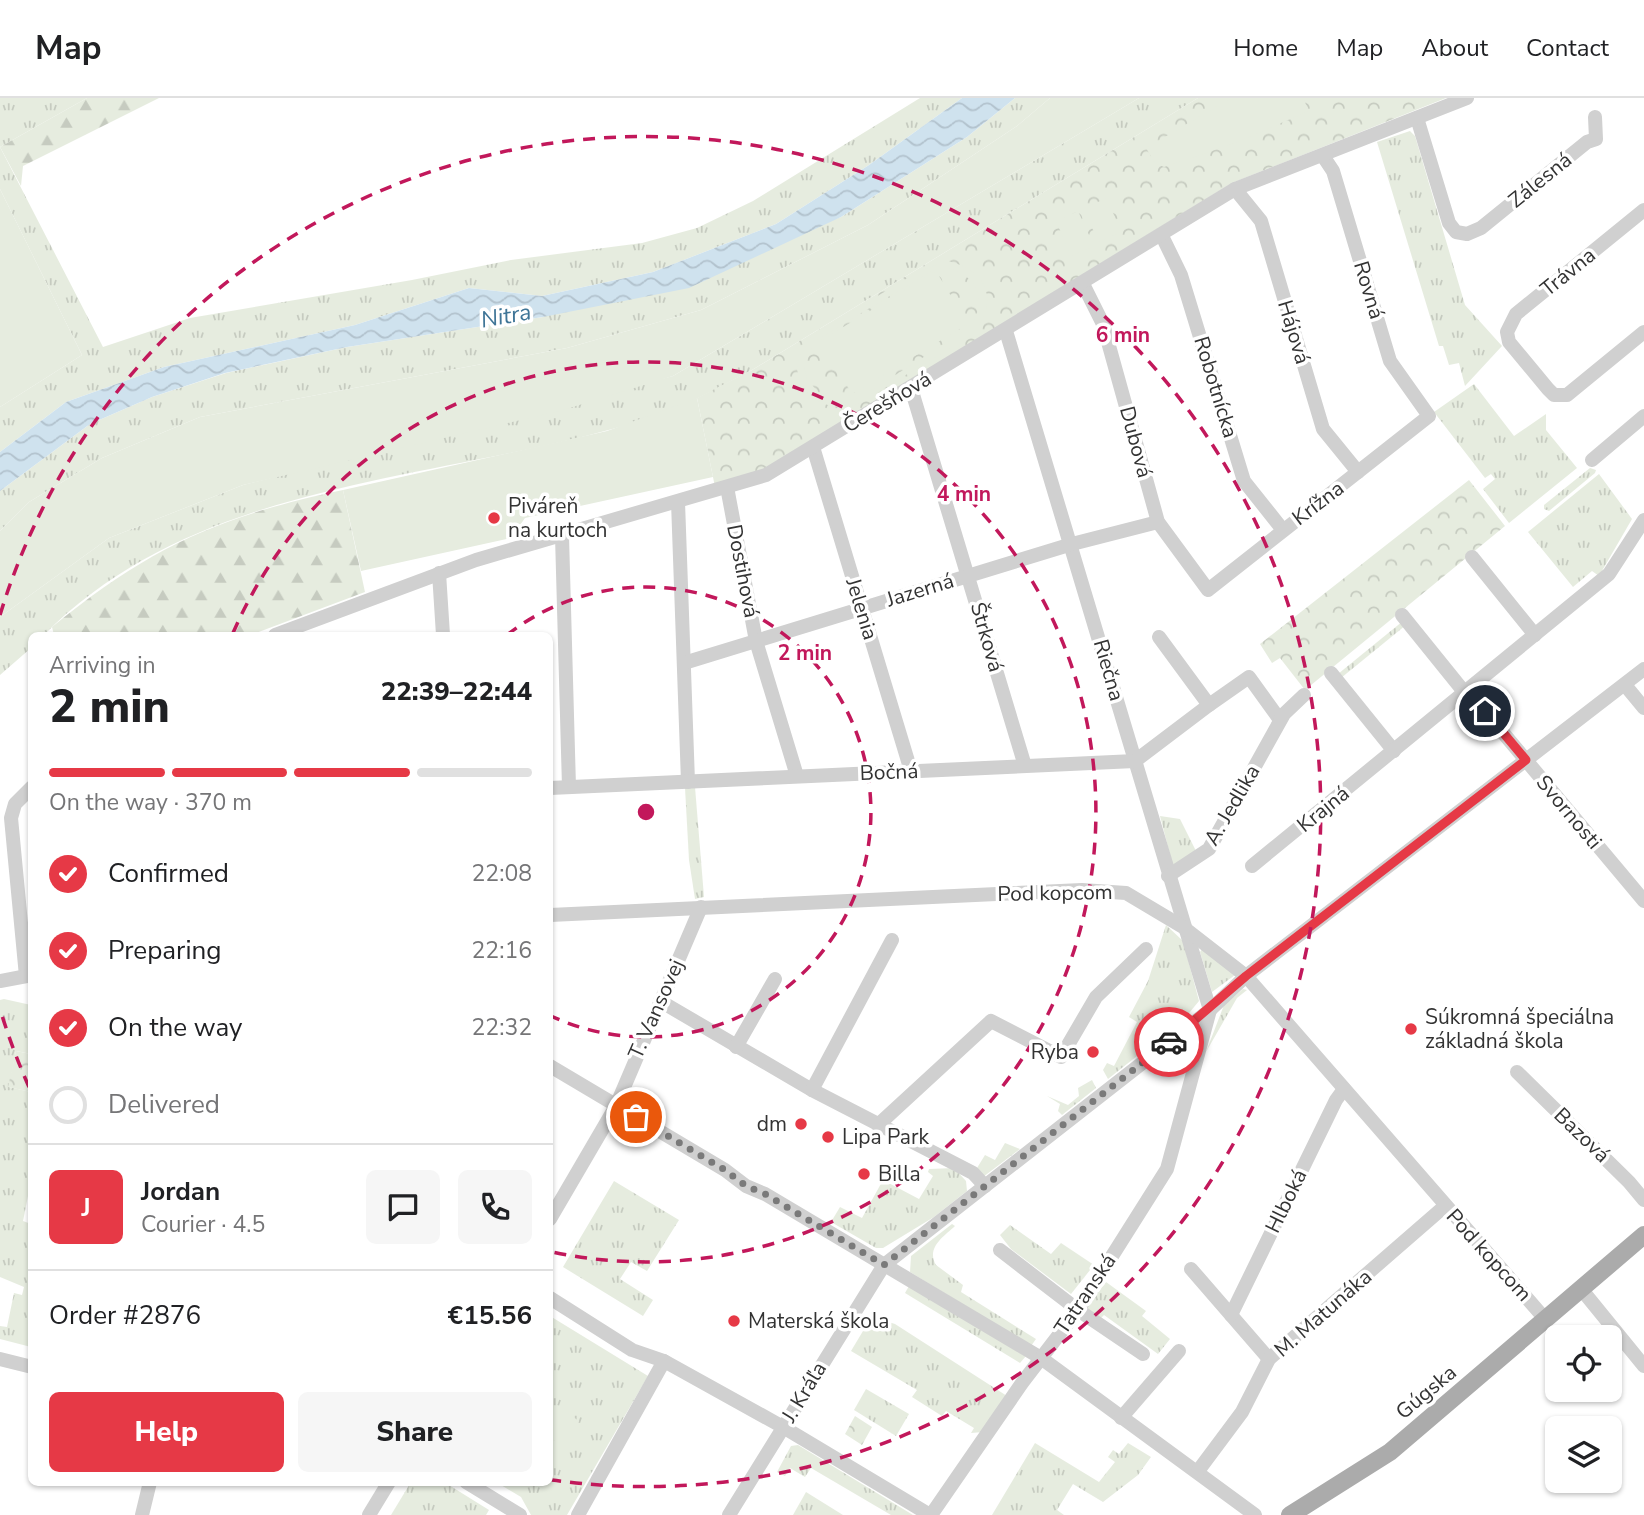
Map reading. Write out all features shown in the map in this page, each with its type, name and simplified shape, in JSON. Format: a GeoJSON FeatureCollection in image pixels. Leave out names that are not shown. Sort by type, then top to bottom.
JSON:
{"type":"FeatureCollection","features":[{"type":"Feature","properties":{"kind":"main road","name":"Gúgska"},"geometry":{"type":"LineString","coordinates":[[1290,1515],[1390,1452],[1644,1235]]}},
{"type":"Feature","properties":{"kind":"street","name":"Čerešňová"},"geometry":{"type":"LineString","coordinates":[[303,630],[439,573],[766,475],[1162,236],[1235,189],[1467,98]]}},
{"type":"Feature","properties":{"kind":"street","name":"Zálesná"},"geometry":{"type":"LineString","coordinates":[[1417,118],[1449,223],[1456,232],[1467,234],[1481,228],[1587,142],[1596,139],[1595,117]]}},
{"type":"Feature","properties":{"kind":"street","name":"Rovná"},"geometry":{"type":"LineString","coordinates":[[1323,156],[1333,171],[1390,361],[1429,416]]}},
{"type":"Feature","properties":{"kind":"street","name":"Hájová"},"geometry":{"type":"LineString","coordinates":[[1235,189],[1261,221],[1323,429],[1358,472]]}},
{"type":"Feature","properties":{"kind":"street","name":"Trávna"},"geometry":{"type":"LineString","coordinates":[[1644,210],[1516,314],[1509,323],[1507,332],[1509,342],[1554,395],[1566,395],[1644,332]]}},
{"type":"Feature","properties":{"kind":"street","name":"Robotnícka"},"geometry":{"type":"LineString","coordinates":[[1162,236],[1181,275],[1244,481],[1283,530]]}},
{"type":"Feature","properties":{"kind":"street","name":"Dubová"},"geometry":{"type":"LineString","coordinates":[[1083,284],[1103,324],[1158,522],[1208,590]]}},
{"type":"Feature","properties":{"kind":"street","name":"Riečna"},"geometry":{"type":"LineString","coordinates":[[1006,331],[1210,1010]]}},
{"type":"Feature","properties":{"kind":"street","name":"Štrková"},"geometry":{"type":"LineString","coordinates":[[911,388],[1025,766]]}},
{"type":"Feature","properties":{"kind":"street","name":"Krížna"},"geometry":{"type":"LineString","coordinates":[[1208,590],[1429,416]]}},
{"type":"Feature","properties":{"kind":"street"},"geometry":{"type":"LineString","coordinates":[[1592,460],[1644,416]]}},
{"type":"Feature","properties":{"kind":"street","name":"Jelenia"},"geometry":{"type":"LineString","coordinates":[[813,447],[911,771]]}},
{"type":"Feature","properties":{"kind":"street","name":"Dostihová"},"geometry":{"type":"LineString","coordinates":[[727,487],[756,641],[797,776]]}},
{"type":"Feature","properties":{"kind":"street"},"geometry":{"type":"LineString","coordinates":[[678,502],[688,782]]}},
{"type":"Feature","properties":{"kind":"street","name":"Krajná"},"geometry":{"type":"LineString","coordinates":[[1252,866],[1609,574],[1644,520]]}},
{"type":"Feature","properties":{"kind":"street","name":"Jazerná"},"geometry":{"type":"LineString","coordinates":[[684,663],[1072,544],[1158,522]]}},
{"type":"Feature","properties":{"kind":"street"},"geometry":{"type":"LineString","coordinates":[[562,536],[569,788]]}},
{"type":"Feature","properties":{"kind":"street"},"geometry":{"type":"LineString","coordinates":[[1472,557],[1535,635]]}},
{"type":"Feature","properties":{"kind":"street"},"geometry":{"type":"LineString","coordinates":[[439,573],[443,632]]}},
{"type":"Feature","properties":{"kind":"street"},"geometry":{"type":"LineString","coordinates":[[1402,615],[1467,692]]}},
{"type":"Feature","properties":{"kind":"street"},"geometry":{"type":"LineString","coordinates":[[1159,637],[1209,705]]}},
{"type":"Feature","properties":{"kind":"street"},"geometry":{"type":"LineString","coordinates":[[1210,1010],[1246,976],[1644,669]]}},
{"type":"Feature","properties":{"kind":"street"},"geometry":{"type":"LineString","coordinates":[[1331,673],[1394,751]]}},
{"type":"Feature","properties":{"kind":"street"},"geometry":{"type":"LineString","coordinates":[[1135,761],[1249,677],[1280,720]]}},
{"type":"Feature","properties":{"kind":"street"},"geometry":{"type":"LineString","coordinates":[[1625,685],[1644,708]]}},
{"type":"Feature","properties":{"kind":"street","name":"Svornosti"},"geometry":{"type":"LineString","coordinates":[[1467,692],[1644,901]]}},
{"type":"Feature","properties":{"kind":"street","name":"A. Jedlika"},"geometry":{"type":"LineString","coordinates":[[1168,876],[1209,849],[1280,720],[1304,695]]}},
{"type":"Feature","properties":{"kind":"street","name":"Bočná"},"geometry":{"type":"LineString","coordinates":[[553,788],[1135,761]]}},
{"type":"Feature","properties":{"kind":"street"},"geometry":{"type":"LineString","coordinates":[[28,791],[15,804],[11,818],[28,967]]}},
{"type":"Feature","properties":{"kind":"street","name":"Pod kopcom"},"geometry":{"type":"LineString","coordinates":[[553,915],[1082,890],[1126,892],[1183,927],[1246,976],[1546,1320]]}},
{"type":"Feature","properties":{"kind":"street","name":"T. Vansovej"},"geometry":{"type":"LineString","coordinates":[[553,1214],[616,1106],[701,907]]}},
{"type":"Feature","properties":{"kind":"street"},"geometry":{"type":"LineString","coordinates":[[812,1090],[892,940]]}},
{"type":"Feature","properties":{"kind":"street"},"geometry":{"type":"LineString","coordinates":[[878,1125],[991,1021],[1061,1057],[1096,997],[1146,949]]}},
{"type":"Feature","properties":{"kind":"street"},"geometry":{"type":"LineString","coordinates":[[0,981],[28,976]]}},
{"type":"Feature","properties":{"kind":"street"},"geometry":{"type":"LineString","coordinates":[[736,1047],[775,979]]}},
{"type":"Feature","properties":{"kind":"street"},"geometry":{"type":"LineString","coordinates":[[660,1002],[812,1090],[973,1173],[985,1186]]}},
{"type":"Feature","properties":{"kind":"street","name":"J. Kráľa"},"geometry":{"type":"LineString","coordinates":[[729,1515],[884,1265],[1210,1010]]}},
{"type":"Feature","properties":{"kind":"street","name":"Tatranská"},"geometry":{"type":"LineString","coordinates":[[930,1515],[1077,1310],[1167,1169],[1210,1010]]}},
{"type":"Feature","properties":{"kind":"street"},"geometry":{"type":"LineString","coordinates":[[1169,1041],[1186,1040],[1194,1045],[1198,1053]]}},
{"type":"Feature","properties":{"kind":"street"},"geometry":{"type":"LineString","coordinates":[[553,1068],[725,1170],[746,1186],[765,1194],[1041,1358],[1255,1515]]}},
{"type":"Feature","properties":{"kind":"street","name":"Bazová"},"geometry":{"type":"LineString","coordinates":[[1516,1071],[1644,1200]]}},
{"type":"Feature","properties":{"kind":"street","name":"Hlboká"},"geometry":{"type":"LineString","coordinates":[[1231,1315],[1336,1100],[1344,1089]]}},
{"type":"Feature","properties":{"kind":"street","name":"M. Matunáka"},"geometry":{"type":"LineString","coordinates":[[1198,1471],[1242,1412],[1269,1359],[1445,1206]]}},
{"type":"Feature","properties":{"kind":"street"},"geometry":{"type":"LineString","coordinates":[[1000,1250],[1077,1310],[1143,1354]]}},
{"type":"Feature","properties":{"kind":"street"},"geometry":{"type":"LineString","coordinates":[[1191,1269],[1269,1359]]}},
{"type":"Feature","properties":{"kind":"street"},"geometry":{"type":"LineString","coordinates":[[1581,1290],[1644,1366]]}},
{"type":"Feature","properties":{"kind":"street"},"geometry":{"type":"LineString","coordinates":[[553,1300],[632,1350],[664,1361],[783,1427],[930,1515]]}},
{"type":"Feature","properties":{"kind":"street"},"geometry":{"type":"LineString","coordinates":[[1121,1418],[1179,1351]]}},
{"type":"Feature","properties":{"kind":"street"},"geometry":{"type":"LineString","coordinates":[[0,1359],[28,1366]]}},
{"type":"Feature","properties":{"kind":"street"},"geometry":{"type":"LineString","coordinates":[[578,1515],[664,1361]]}},
{"type":"Feature","properties":{"kind":"street"},"geometry":{"type":"LineString","coordinates":[[142,1515],[149,1486]]}},
{"type":"Feature","properties":{"kind":"street"},"geometry":{"type":"LineString","coordinates":[[369,1515],[387,1486]]}},
{"type":"Feature","properties":{"kind":"street"},"geometry":{"type":"LineString","coordinates":[[473,1486],[520,1515]]}},
{"type":"Feature","properties":{"kind":"green space"},"geometry":{"type":"Polygon","coordinates":[[[0,98],[87,98],[0,147],[0,98]]]}},
{"type":"Feature","properties":{"kind":"green space"},"geometry":{"type":"Polygon","coordinates":[[[87,98],[159,98],[23,166],[21,186],[0,147],[87,98]]]}},
{"type":"Feature","properties":{"kind":"green space"},"geometry":{"type":"Polygon","coordinates":[[[920,98],[962,98],[869,165],[776,224],[653,272],[542,296],[469,288],[355,325],[164,367],[66,402],[0,452],[0,407],[82,355],[0,189],[0,147],[103,347],[190,318],[511,260],[642,243],[697,228],[753,201],[920,98]]]}},
{"type":"Feature","properties":{"kind":"green space"},"geometry":{"type":"Polygon","coordinates":[[[1015,98],[1050,98],[1017,126],[868,225],[701,310],[567,348],[200,417],[102,458],[29,502],[0,531],[0,491],[90,424],[152,397],[226,373],[347,347],[543,317],[841,217],[967,137],[1015,98]]]}},
{"type":"Feature","properties":{"kind":"green space"},"geometry":{"type":"Polygon","coordinates":[[[1050,98],[1139,98],[673,376],[563,410],[243,485],[109,538],[0,617],[0,531],[29,502],[102,458],[200,417],[567,348],[701,310],[868,225],[1017,126],[1050,98]]]}},
{"type":"Feature","properties":{"kind":"green space"},"geometry":{"type":"Polygon","coordinates":[[[1139,98],[1198,98],[752,370],[714,390],[646,419],[569,440],[329,491],[251,513],[176,543],[107,582],[48,632],[28,632],[28,651],[0,675],[0,617],[109,538],[243,485],[673,376],[1139,98]]]}},
{"type":"Feature","properties":{"kind":"green space"},"geometry":{"type":"Polygon","coordinates":[[[1198,98],[1446,98],[1232,183],[765,469],[715,487],[697,398],[752,370],[1198,98]]]}},
{"type":"Feature","properties":{"kind":"green space"},"geometry":{"type":"Polygon","coordinates":[[[1231,98],[1303,98],[1309,111],[1235,143],[1164,167],[1155,163],[1146,148],[1231,98]]]}},
{"type":"Feature","properties":{"kind":"green space"},"geometry":{"type":"Polygon","coordinates":[[[1410,131],[1415,136],[1465,305],[1502,346],[1465,386],[1459,363],[1449,365],[1443,346],[1439,346],[1377,142],[1410,131]]]}},
{"type":"Feature","properties":{"kind":"green space"},"geometry":{"type":"Polygon","coordinates":[[[0,189],[82,355],[0,407],[0,189]]]}},
{"type":"Feature","properties":{"kind":"green space"},"geometry":{"type":"Polygon","coordinates":[[[1107,198],[1121,232],[1098,242],[1084,208],[1107,198]]]}},
{"type":"Feature","properties":{"kind":"green space"},"geometry":{"type":"Polygon","coordinates":[[[1078,211],[1094,246],[1071,256],[1056,221],[1078,211]]]}},
{"type":"Feature","properties":{"kind":"green space"},"geometry":{"type":"Polygon","coordinates":[[[948,261],[973,272],[981,280],[986,289],[986,311],[973,334],[858,404],[837,407],[822,403],[810,395],[801,383],[797,370],[802,352],[813,335],[919,271],[948,261]],[[947,268],[933,270],[818,339],[807,354],[804,366],[807,379],[824,399],[848,401],[859,398],[968,329],[978,310],[979,301],[973,284],[958,272],[947,268]]]}},
{"type":"Feature","properties":{"kind":"green space"},"geometry":{"type":"Polygon","coordinates":[[[936,271],[968,324],[852,394],[820,341],[936,271]]]}},
{"type":"Feature","properties":{"kind":"green space"},"geometry":{"type":"Polygon","coordinates":[[[1474,384],[1514,436],[1546,414],[1546,430],[1577,468],[1509,523],[1483,489],[1495,479],[1491,474],[1485,478],[1434,412],[1474,384]]]}},
{"type":"Feature","properties":{"kind":"green space"},"geometry":{"type":"Polygon","coordinates":[[[697,398],[713,477],[525,518],[511,538],[361,571],[343,490],[607,431],[697,398]]]}},
{"type":"Feature","properties":{"kind":"green space"},"geometry":{"type":"Polygon","coordinates":[[[1590,468],[1596,470],[1595,473],[1549,511],[1544,509],[1544,505],[1590,468]]]}},
{"type":"Feature","properties":{"kind":"green space"},"geometry":{"type":"Polygon","coordinates":[[[1599,474],[1632,519],[1599,576],[1592,571],[1573,587],[1528,532],[1599,474]]]}},
{"type":"Feature","properties":{"kind":"green space"},"geometry":{"type":"Polygon","coordinates":[[[1469,480],[1505,526],[1305,690],[1280,658],[1272,663],[1260,644],[1469,480]]]}},
{"type":"Feature","properties":{"kind":"green space"},"geometry":{"type":"Polygon","coordinates":[[[343,490],[365,592],[259,632],[53,632],[52,627],[87,599],[154,555],[222,524],[299,500],[343,490]]]}},
{"type":"Feature","properties":{"kind":"green space"},"geometry":{"type":"Polygon","coordinates":[[[1403,621],[1406,625],[1341,678],[1338,674],[1403,621]]]}},
{"type":"Feature","properties":{"kind":"green space"},"geometry":{"type":"Polygon","coordinates":[[[695,787],[704,897],[695,899],[689,860],[685,788],[695,787]]]}},
{"type":"Feature","properties":{"kind":"green space"},"geometry":{"type":"Polygon","coordinates":[[[1160,816],[1180,819],[1197,853],[1173,866],[1160,816]]]}},
{"type":"Feature","properties":{"kind":"green space"},"geometry":{"type":"Polygon","coordinates":[[[1166,925],[1183,941],[1199,1001],[1185,1018],[1108,1079],[1103,1070],[1107,1063],[1114,1066],[1137,1022],[1129,1017],[1148,981],[1166,925]]]}},
{"type":"Feature","properties":{"kind":"green space"},"geometry":{"type":"Polygon","coordinates":[[[1202,949],[1235,975],[1212,992],[1200,952],[1202,949]]]}},
{"type":"Feature","properties":{"kind":"green space"},"geometry":{"type":"Polygon","coordinates":[[[1243,989],[1247,990],[1237,998],[1206,1052],[1224,1005],[1243,989]]]}},
{"type":"Feature","properties":{"kind":"green space"},"geometry":{"type":"Polygon","coordinates":[[[0,1000],[28,1004],[28,1053],[16,1051],[9,1087],[28,1091],[28,1196],[23,1221],[28,1223],[28,1346],[0,1339],[0,1326],[7,1327],[14,1293],[22,1295],[24,1287],[0,1277],[0,1000]]]}},
{"type":"Feature","properties":{"kind":"green space"},"geometry":{"type":"Polygon","coordinates":[[[16,1051],[28,1053],[28,1091],[8,1087],[16,1051]]]}},
{"type":"Feature","properties":{"kind":"green space"},"geometry":{"type":"Polygon","coordinates":[[[1092,1080],[1096,1088],[1062,1115],[1058,1111],[1060,1104],[1047,1096],[1068,1105],[1079,1096],[1078,1088],[1092,1080]]]}},
{"type":"Feature","properties":{"kind":"green space"},"geometry":{"type":"Polygon","coordinates":[[[1005,1143],[1020,1149],[983,1177],[977,1168],[985,1155],[995,1160],[1005,1143]]]}},
{"type":"Feature","properties":{"kind":"green space"},"geometry":{"type":"Polygon","coordinates":[[[954,1168],[966,1181],[967,1191],[934,1217],[883,1248],[876,1248],[831,1222],[840,1207],[862,1218],[883,1180],[919,1199],[933,1176],[928,1172],[929,1169],[954,1168]]]}},
{"type":"Feature","properties":{"kind":"green space"},"geometry":{"type":"Polygon","coordinates":[[[614,1181],[679,1220],[647,1271],[631,1262],[620,1279],[653,1300],[643,1316],[563,1267],[614,1181]]]}},
{"type":"Feature","properties":{"kind":"green space"},"geometry":{"type":"Polygon","coordinates":[[[952,1224],[955,1226],[934,1248],[933,1259],[936,1265],[963,1285],[961,1292],[1036,1339],[1031,1346],[910,1272],[911,1256],[952,1224]]]}},
{"type":"Feature","properties":{"kind":"green space"},"geometry":{"type":"Polygon","coordinates":[[[1010,1225],[1051,1254],[1061,1243],[1094,1265],[1071,1294],[1011,1249],[1000,1235],[1010,1225]]]}},
{"type":"Feature","properties":{"kind":"green space"},"geometry":{"type":"Polygon","coordinates":[[[1106,1282],[1146,1311],[1142,1316],[1170,1339],[1158,1354],[1104,1315],[1099,1320],[1085,1308],[1106,1282]]]}},
{"type":"Feature","properties":{"kind":"green space"},"geometry":{"type":"Polygon","coordinates":[[[909,1286],[1026,1356],[1020,1363],[905,1293],[909,1286]]]}},
{"type":"Feature","properties":{"kind":"green space"},"geometry":{"type":"Polygon","coordinates":[[[553,1318],[648,1376],[567,1515],[531,1515],[521,1497],[503,1486],[553,1486],[553,1318]]]}},
{"type":"Feature","properties":{"kind":"green space"},"geometry":{"type":"Polygon","coordinates":[[[879,1319],[895,1324],[1007,1396],[983,1432],[971,1433],[974,1428],[946,1411],[942,1416],[912,1397],[917,1390],[851,1351],[869,1321],[879,1319]]]}},
{"type":"Feature","properties":{"kind":"green space"},"geometry":{"type":"Polygon","coordinates":[[[866,1389],[909,1414],[896,1436],[854,1410],[866,1389]]]}},
{"type":"Feature","properties":{"kind":"green space"},"geometry":{"type":"Polygon","coordinates":[[[566,1412],[579,1421],[564,1446],[553,1440],[553,1433],[566,1412]]]}},
{"type":"Feature","properties":{"kind":"green space"},"geometry":{"type":"Polygon","coordinates":[[[855,1416],[872,1427],[862,1445],[845,1434],[855,1416]]]}},
{"type":"Feature","properties":{"kind":"green space"},"geometry":{"type":"Polygon","coordinates":[[[1035,1443],[1099,1482],[1115,1462],[1108,1457],[1113,1450],[1119,1454],[1128,1443],[1151,1457],[1138,1475],[1103,1502],[1073,1484],[1057,1510],[1064,1515],[992,1515],[1035,1443]]]}},
{"type":"Feature","properties":{"kind":"green space"},"geometry":{"type":"Polygon","coordinates":[[[798,1445],[913,1515],[891,1515],[811,1468],[805,1477],[790,1468],[785,1476],[777,1472],[791,1446],[798,1445]]]}},
{"type":"Feature","properties":{"kind":"green space"},"geometry":{"type":"Polygon","coordinates":[[[409,1486],[450,1486],[489,1510],[486,1515],[391,1515],[409,1486]]]}},
{"type":"Feature","properties":{"kind":"green space"},"geometry":{"type":"Polygon","coordinates":[[[806,1492],[843,1515],[793,1515],[806,1492]]]}},
{"type":"Feature","properties":{"kind":"water","name":"Nitra"},"geometry":{"type":"Polygon","coordinates":[[[962,98],[1015,98],[967,137],[841,217],[689,288],[543,317],[347,347],[225,373],[152,397],[90,424],[0,491],[0,452],[66,402],[164,367],[355,325],[469,288],[542,296],[653,272],[776,224],[869,165],[962,98]]]}},
{"type":"Feature","properties":{"kind":"way so far"},"geometry":{"type":"LineString","coordinates":[[636,1117],[725,1170],[746,1186],[765,1194],[884,1265],[1169,1042]]}},
{"type":"Feature","properties":{"kind":"place","name":"Piváreň na kurtoch"},"geometry":{"type":"Point","coordinates":[494,518]}},
{"type":"Feature","properties":{"kind":"place","name":"Súkromná špeciálna základná škola"},"geometry":{"type":"Point","coordinates":[1411,1029]}},
{"type":"Feature","properties":{"kind":"place","name":"Ryba"},"geometry":{"type":"Point","coordinates":[1093,1052]}},
{"type":"Feature","properties":{"kind":"place","name":"dm"},"geometry":{"type":"Point","coordinates":[801,1124]}},
{"type":"Feature","properties":{"kind":"place","name":"Lipa Park"},"geometry":{"type":"Point","coordinates":[828,1137]}},
{"type":"Feature","properties":{"kind":"place","name":"Billa"},"geometry":{"type":"Point","coordinates":[864,1174]}},
{"type":"Feature","properties":{"kind":"place","name":"Materská škola"},"geometry":{"type":"Point","coordinates":[734,1321]}},
{"type":"Feature","properties":{"kind":"route"},"geometry":{"type":"LineString","coordinates":[[1169,1042],[1210,1010],[1246,976],[1526,760],[1485,711]]}}]}
